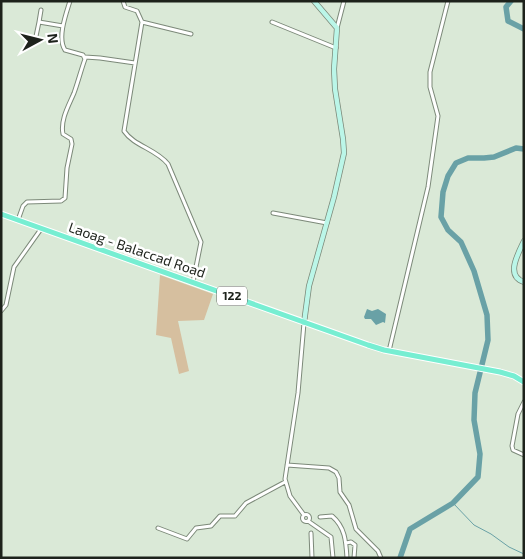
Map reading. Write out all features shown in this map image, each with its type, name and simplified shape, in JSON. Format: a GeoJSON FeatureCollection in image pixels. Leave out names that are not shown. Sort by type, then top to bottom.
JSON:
{"type":"FeatureCollection","features":[{"type":"Feature","properties":{"kind":"main road","name":"Laoag - Balaccad Road"},"geometry":{"type":"LineString","coordinates":[[1,214],[304,323],[389,351],[500,372],[514,376],[524,382]]}},
{"type":"Feature","properties":{"kind":"street"},"geometry":{"type":"LineString","coordinates":[[70,1],[63,26],[63,48],[85,57],[134,63]]}},
{"type":"Feature","properties":{"kind":"street"},"geometry":{"type":"LineString","coordinates":[[123,1],[125,7],[138,11],[142,22],[124,131],[130,137],[159,155],[168,164],[201,242],[193,282]]}},
{"type":"Feature","properties":{"kind":"street"},"geometry":{"type":"LineString","coordinates":[[314,1],[337,28]]}},
{"type":"Feature","properties":{"kind":"street"},"geometry":{"type":"LineString","coordinates":[[333,558],[331,537],[308,521],[309,516],[304,515],[290,496],[285,482],[298,393],[304,323],[310,286],[344,153],[334,68],[337,28],[344,1]]}},
{"type":"Feature","properties":{"kind":"street"},"geometry":{"type":"LineString","coordinates":[[389,351],[428,188],[438,116],[430,87],[430,72],[448,1]]}},
{"type":"Feature","properties":{"kind":"street"},"geometry":{"type":"LineString","coordinates":[[35,42],[41,10]]}},
{"type":"Feature","properties":{"kind":"street"},"geometry":{"type":"LineString","coordinates":[[39,22],[63,26]]}},
{"type":"Feature","properties":{"kind":"street"},"geometry":{"type":"LineString","coordinates":[[142,22],[192,34]]}},
{"type":"Feature","properties":{"kind":"street"},"geometry":{"type":"LineString","coordinates":[[272,22],[336,48]]}},
{"type":"Feature","properties":{"kind":"street"},"geometry":{"type":"LineString","coordinates":[[18,220],[23,206],[27,202],[61,202],[65,198],[67,168],[72,144],[71,139],[63,134],[63,127],[67,107],[74,93],[85,57]]}},
{"type":"Feature","properties":{"kind":"street"},"geometry":{"type":"LineString","coordinates":[[273,213],[327,223]]}},
{"type":"Feature","properties":{"kind":"street"},"geometry":{"type":"LineString","coordinates":[[1,311],[6,305],[14,267],[41,229]]}},
{"type":"Feature","properties":{"kind":"street"},"geometry":{"type":"LineString","coordinates":[[524,241],[513,270],[516,280],[524,282]]}},
{"type":"Feature","properties":{"kind":"street"},"geometry":{"type":"LineString","coordinates":[[524,402],[518,414],[512,446],[513,450],[524,455]]}},
{"type":"Feature","properties":{"kind":"street"},"geometry":{"type":"LineString","coordinates":[[286,465],[329,468],[336,472],[340,478],[340,492],[349,505],[356,530],[378,552],[381,558]]}},
{"type":"Feature","properties":{"kind":"street"},"geometry":{"type":"LineString","coordinates":[[158,528],[187,540],[196,528],[211,526],[220,516],[235,516],[246,503],[285,482]]}},
{"type":"Feature","properties":{"kind":"street"},"geometry":{"type":"LineString","coordinates":[[320,517],[329,515],[338,521],[346,543],[347,558]]}},
{"type":"Feature","properties":{"kind":"street"},"geometry":{"type":"LineString","coordinates":[[311,533],[312,558]]}},
{"type":"Feature","properties":{"kind":"street"},"geometry":{"type":"LineString","coordinates":[[346,543],[351,542],[355,545],[354,558]]}},
{"type":"Feature","properties":{"kind":"shaded area"},"geometry":{"type":"Polygon","coordinates":[[[160,275],[213,294],[204,320],[178,321],[189,371],[179,374],[171,338],[156,335],[160,275]]]}},
{"type":"Feature","properties":{"kind":"water"},"geometry":{"type":"Polygon","coordinates":[[[367,309],[372,311],[378,309],[386,314],[385,323],[376,325],[371,319],[365,319],[367,309]]]}},
{"type":"Feature","properties":{"kind":"waterway"},"geometry":{"type":"LineString","coordinates":[[511,1],[506,7],[508,21],[524,29]]}},
{"type":"Feature","properties":{"kind":"waterway"},"geometry":{"type":"LineString","coordinates":[[400,558],[410,529],[453,503],[478,477],[480,454],[474,420],[475,393],[488,340],[487,315],[474,271],[461,242],[448,230],[441,217],[443,192],[448,176],[456,163],[468,158],[494,157],[516,148],[524,149]]}},
{"type":"Feature","properties":{"kind":"waterway"},"geometry":{"type":"LineString","coordinates":[[453,503],[474,525],[524,554]]}}]}
